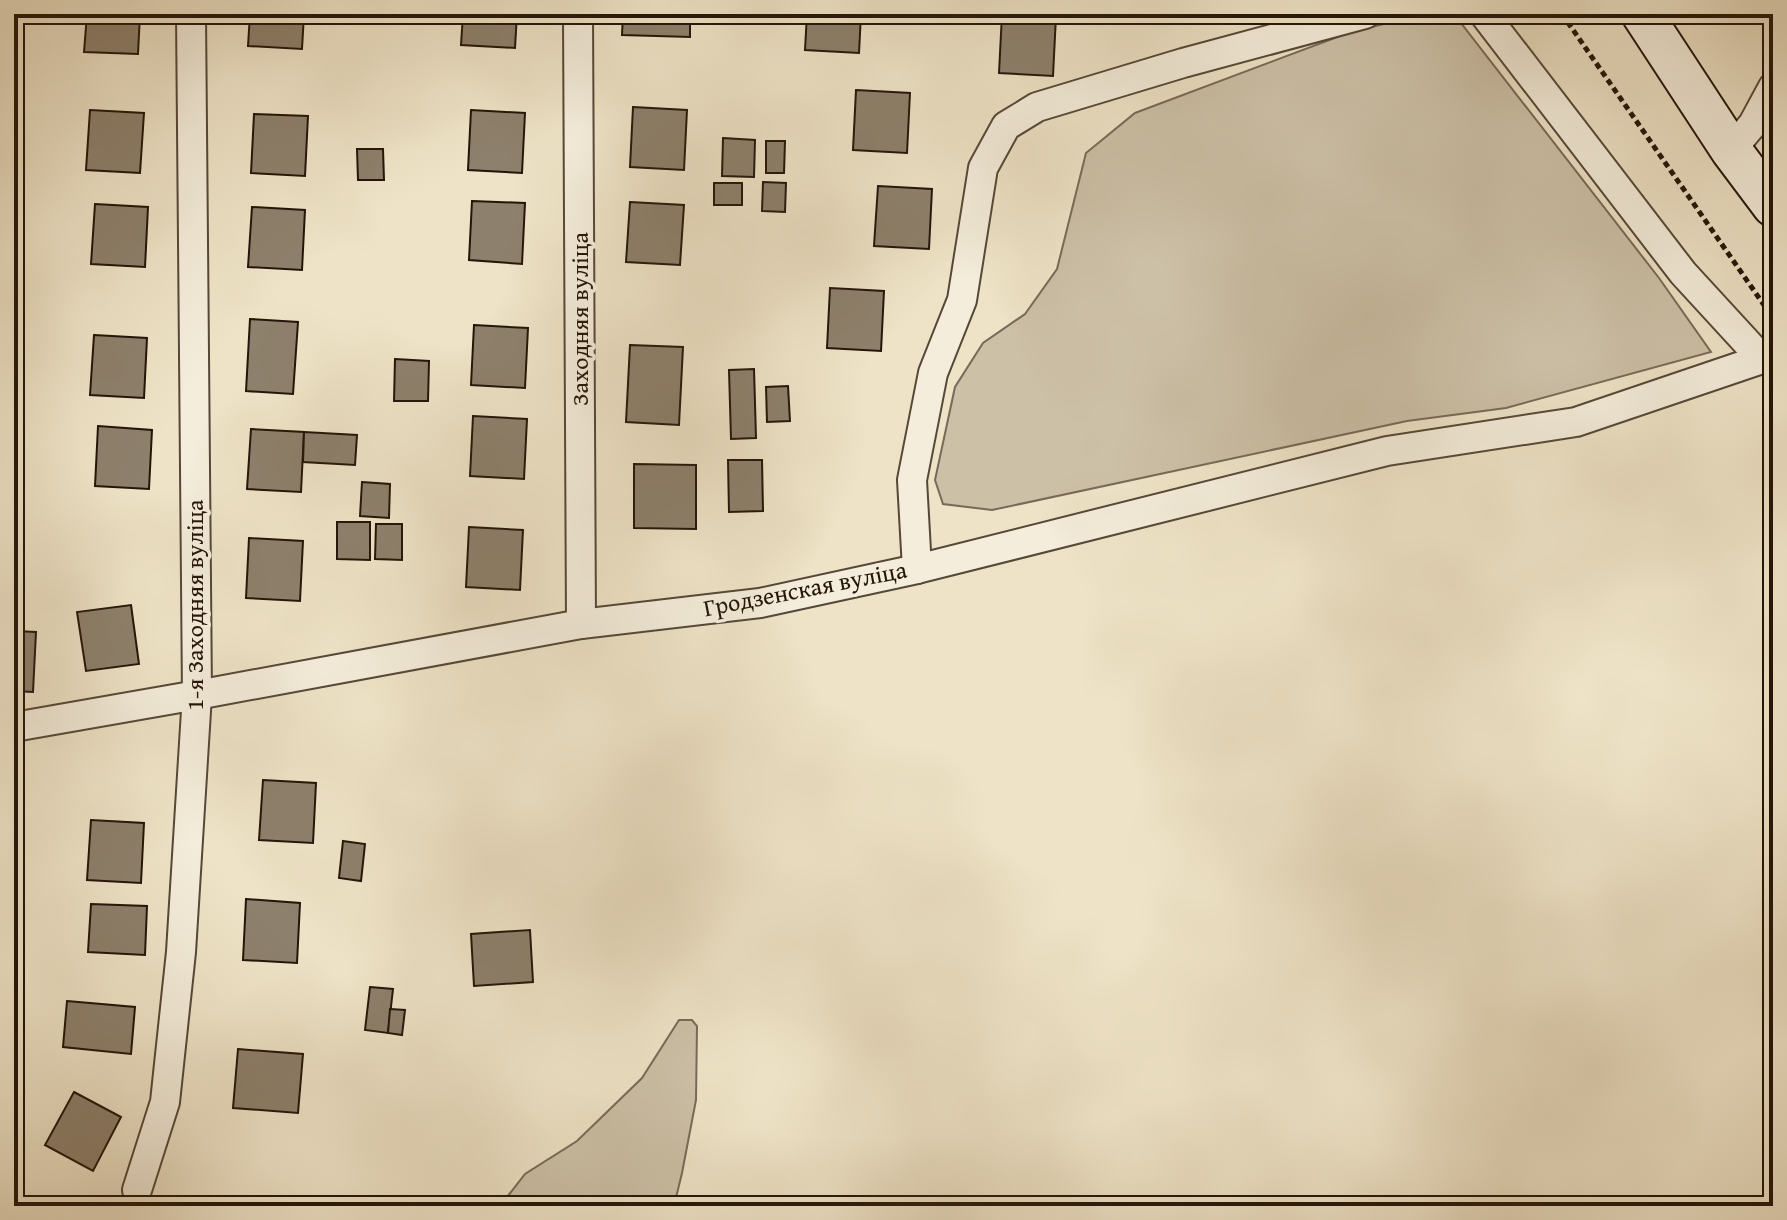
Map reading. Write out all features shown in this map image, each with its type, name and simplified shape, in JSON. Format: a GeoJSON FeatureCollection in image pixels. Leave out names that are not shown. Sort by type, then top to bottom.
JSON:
{"type":"FeatureCollection","features":[{"type":"Feature","properties":{"kind":"main road"},"geometry":{"type":"LineString","coordinates":[[1642,14],[1731,150],[1773,206]]}},
{"type":"Feature","properties":{"kind":"street","name":"1-я Заходняя вуліца"},"geometry":{"type":"LineString","coordinates":[[137,1190],[165,1102],[181,952],[197,695],[191,14]]}},
{"type":"Feature","properties":{"kind":"street","name":"Заходняя вуліца"},"geometry":{"type":"LineString","coordinates":[[578,14],[581,624]]}},
{"type":"Feature","properties":{"kind":"street","name":"Гродзенская вуліца"},"geometry":{"type":"LineString","coordinates":[[14,727],[581,624],[760,603],[917,569],[912,480],[933,373],[962,300],[983,168],[1006,126],[1037,107],[1183,63],[1365,14]]}},
{"type":"Feature","properties":{"kind":"street"},"geometry":{"type":"LineString","coordinates":[[917,569],[1387,451],[1576,422],[1767,356],[1683,273],[1484,14]]}},
{"type":"Feature","properties":{"kind":"street"},"geometry":{"type":"LineString","coordinates":[[1731,150],[1753,124],[1773,87]]}},
{"type":"Feature","properties":{"kind":"path"},"geometry":{"type":"LineString","coordinates":[[1562,14],[1773,318]]}},
{"type":"Feature","properties":{"kind":"shaded area"},"geometry":{"type":"Polygon","coordinates":[[[1423,14],[1457,18],[1659,278],[1711,352],[1506,408],[1407,421],[992,510],[943,504],[935,480],[955,387],[983,343],[1025,314],[1057,269],[1086,153],[1135,113],[1348,33],[1423,14]]]}},
{"type":"Feature","properties":{"kind":"shaded area"},"geometry":{"type":"Polygon","coordinates":[[[679,1020],[692,1020],[697,1026],[696,1100],[674,1206],[500,1206],[525,1174],[577,1141],[642,1078],[679,1020]]]}},
{"type":"Feature","properties":{"kind":"building"},"geometry":{"type":"Polygon","coordinates":[[[87,14],[140,14],[138,54],[84,52],[87,14]]]}},
{"type":"Feature","properties":{"kind":"building"},"geometry":{"type":"Polygon","coordinates":[[[250,14],[304,14],[302,49],[248,46],[250,14]]]}},
{"type":"Feature","properties":{"kind":"building"},"geometry":{"type":"Polygon","coordinates":[[[385,14],[414,14],[414,18],[385,17],[385,14]]]}},
{"type":"Feature","properties":{"kind":"building"},"geometry":{"type":"Polygon","coordinates":[[[463,14],[517,14],[515,48],[461,45],[463,14]]]}},
{"type":"Feature","properties":{"kind":"building"},"geometry":{"type":"Polygon","coordinates":[[[623,14],[690,14],[690,37],[622,35],[623,14]]]}},
{"type":"Feature","properties":{"kind":"building"},"geometry":{"type":"Polygon","coordinates":[[[807,14],[861,14],[859,53],[805,50],[807,14]]]}},
{"type":"Feature","properties":{"kind":"building"},"geometry":{"type":"Polygon","coordinates":[[[1002,14],[1056,16],[1053,76],[999,73],[1002,14]]]}},
{"type":"Feature","properties":{"kind":"building"},"geometry":{"type":"Polygon","coordinates":[[[856,90],[910,93],[907,153],[853,150],[856,90]]]}},
{"type":"Feature","properties":{"kind":"building"},"geometry":{"type":"Polygon","coordinates":[[[633,107],[687,110],[684,170],[630,167],[633,107]]]}},
{"type":"Feature","properties":{"kind":"building"},"geometry":{"type":"Polygon","coordinates":[[[90,110],[144,113],[140,173],[86,170],[90,110]]]}},
{"type":"Feature","properties":{"kind":"building"},"geometry":{"type":"Polygon","coordinates":[[[471,110],[525,113],[522,173],[468,170],[471,110]]]}},
{"type":"Feature","properties":{"kind":"building"},"geometry":{"type":"Polygon","coordinates":[[[254,114],[308,116],[305,176],[251,173],[254,114]]]}},
{"type":"Feature","properties":{"kind":"building"},"geometry":{"type":"Polygon","coordinates":[[[723,138],[755,140],[754,177],[722,176],[723,138]]]}},
{"type":"Feature","properties":{"kind":"building"},"geometry":{"type":"Polygon","coordinates":[[[766,141],[785,141],[784,173],[766,173],[766,141]]]}},
{"type":"Feature","properties":{"kind":"building"},"geometry":{"type":"Polygon","coordinates":[[[357,149],[383,149],[384,180],[358,180],[357,149]]]}},
{"type":"Feature","properties":{"kind":"building"},"geometry":{"type":"Polygon","coordinates":[[[763,182],[786,183],[785,212],[762,211],[763,182]]]}},
{"type":"Feature","properties":{"kind":"building"},"geometry":{"type":"Polygon","coordinates":[[[714,183],[742,183],[742,205],[714,205],[714,183]]]}},
{"type":"Feature","properties":{"kind":"building"},"geometry":{"type":"Polygon","coordinates":[[[878,186],[932,189],[929,249],[874,246],[878,186]]]}},
{"type":"Feature","properties":{"kind":"building"},"geometry":{"type":"Polygon","coordinates":[[[472,201],[525,203],[522,264],[469,260],[472,201]]]}},
{"type":"Feature","properties":{"kind":"building"},"geometry":{"type":"Polygon","coordinates":[[[630,202],[684,205],[680,265],[626,262],[630,202]]]}},
{"type":"Feature","properties":{"kind":"building"},"geometry":{"type":"Polygon","coordinates":[[[95,204],[148,207],[145,267],[91,264],[95,204]]]}},
{"type":"Feature","properties":{"kind":"building"},"geometry":{"type":"Polygon","coordinates":[[[252,207],[305,210],[302,270],[248,267],[252,207]]]}},
{"type":"Feature","properties":{"kind":"building"},"geometry":{"type":"Polygon","coordinates":[[[830,288],[884,291],[881,351],[827,348],[830,288]]]}},
{"type":"Feature","properties":{"kind":"building"},"geometry":{"type":"Polygon","coordinates":[[[250,319],[298,322],[293,394],[246,391],[250,319]]]}},
{"type":"Feature","properties":{"kind":"building"},"geometry":{"type":"Polygon","coordinates":[[[474,325],[528,328],[525,388],[471,385],[474,325]]]}},
{"type":"Feature","properties":{"kind":"building"},"geometry":{"type":"Polygon","coordinates":[[[94,335],[147,338],[144,398],[90,395],[94,335]]]}},
{"type":"Feature","properties":{"kind":"building"},"geometry":{"type":"Polygon","coordinates":[[[630,345],[683,347],[679,425],[626,422],[630,345]]]}},
{"type":"Feature","properties":{"kind":"building"},"geometry":{"type":"Polygon","coordinates":[[[395,359],[429,361],[428,401],[394,401],[395,359]]]}},
{"type":"Feature","properties":{"kind":"building"},"geometry":{"type":"Polygon","coordinates":[[[754,369],[756,438],[731,439],[729,370],[754,369]]]}},
{"type":"Feature","properties":{"kind":"building"},"geometry":{"type":"Polygon","coordinates":[[[788,386],[790,421],[767,422],[766,387],[788,386]]]}},
{"type":"Feature","properties":{"kind":"building"},"geometry":{"type":"Polygon","coordinates":[[[473,416],[527,419],[524,479],[470,476],[473,416]]]}},
{"type":"Feature","properties":{"kind":"building"},"geometry":{"type":"Polygon","coordinates":[[[98,426],[152,430],[149,489],[95,486],[98,426]]]}},
{"type":"Feature","properties":{"kind":"building"},"geometry":{"type":"Polygon","coordinates":[[[251,429],[304,432],[301,492],[247,489],[251,429]]]}},
{"type":"Feature","properties":{"kind":"building"},"geometry":{"type":"Polygon","coordinates":[[[304,432],[357,435],[355,465],[303,462],[304,432]]]}},
{"type":"Feature","properties":{"kind":"building"},"geometry":{"type":"Polygon","coordinates":[[[728,460],[762,460],[763,511],[729,512],[728,460]]]}},
{"type":"Feature","properties":{"kind":"building"},"geometry":{"type":"Polygon","coordinates":[[[634,464],[696,465],[696,529],[634,528],[634,464]]]}},
{"type":"Feature","properties":{"kind":"building"},"geometry":{"type":"Polygon","coordinates":[[[362,482],[390,484],[389,518],[360,516],[362,482]]]}},
{"type":"Feature","properties":{"kind":"building"},"geometry":{"type":"Polygon","coordinates":[[[337,522],[370,522],[370,560],[337,559],[337,522]]]}},
{"type":"Feature","properties":{"kind":"building"},"geometry":{"type":"Polygon","coordinates":[[[376,524],[402,524],[402,560],[375,559],[376,524]]]}},
{"type":"Feature","properties":{"kind":"building"},"geometry":{"type":"Polygon","coordinates":[[[469,527],[523,530],[520,590],[466,587],[469,527]]]}},
{"type":"Feature","properties":{"kind":"building"},"geometry":{"type":"Polygon","coordinates":[[[249,538],[303,541],[300,601],[246,598],[249,538]]]}},
{"type":"Feature","properties":{"kind":"building"},"geometry":{"type":"Polygon","coordinates":[[[131,605],[139,664],[86,671],[77,612],[131,605]]]}},
{"type":"Feature","properties":{"kind":"building"},"geometry":{"type":"Polygon","coordinates":[[[14,631],[36,632],[33,692],[14,691],[14,631]]]}},
{"type":"Feature","properties":{"kind":"building"},"geometry":{"type":"Polygon","coordinates":[[[263,780],[316,783],[313,843],[259,840],[263,780]]]}},
{"type":"Feature","properties":{"kind":"building"},"geometry":{"type":"Polygon","coordinates":[[[91,820],[144,823],[141,883],[87,880],[91,820]]]}},
{"type":"Feature","properties":{"kind":"building"},"geometry":{"type":"Polygon","coordinates":[[[343,841],[365,844],[361,881],[339,878],[343,841]]]}},
{"type":"Feature","properties":{"kind":"building"},"geometry":{"type":"Polygon","coordinates":[[[246,899],[300,903],[297,963],[243,960],[246,899]]]}},
{"type":"Feature","properties":{"kind":"building"},"geometry":{"type":"Polygon","coordinates":[[[91,904],[147,906],[145,955],[88,952],[91,904]]]}},
{"type":"Feature","properties":{"kind":"building"},"geometry":{"type":"Polygon","coordinates":[[[530,930],[533,982],[474,986],[471,934],[530,930]]]}},
{"type":"Feature","properties":{"kind":"building"},"geometry":{"type":"Polygon","coordinates":[[[370,987],[393,989],[388,1033],[365,1030],[370,987]]]}},
{"type":"Feature","properties":{"kind":"building"},"geometry":{"type":"Polygon","coordinates":[[[67,1001],[135,1007],[131,1054],[63,1047],[67,1001]]]}},
{"type":"Feature","properties":{"kind":"building"},"geometry":{"type":"Polygon","coordinates":[[[390,1009],[405,1010],[402,1035],[388,1033],[390,1009]]]}},
{"type":"Feature","properties":{"kind":"building"},"geometry":{"type":"Polygon","coordinates":[[[238,1049],[303,1054],[298,1113],[233,1108],[238,1049]]]}},
{"type":"Feature","properties":{"kind":"building"},"geometry":{"type":"Polygon","coordinates":[[[14,1087],[24,1092],[14,1113],[14,1087]]]}},
{"type":"Feature","properties":{"kind":"building"},"geometry":{"type":"Polygon","coordinates":[[[74,1092],[121,1117],[93,1171],[45,1145],[74,1092]]]}}]}
